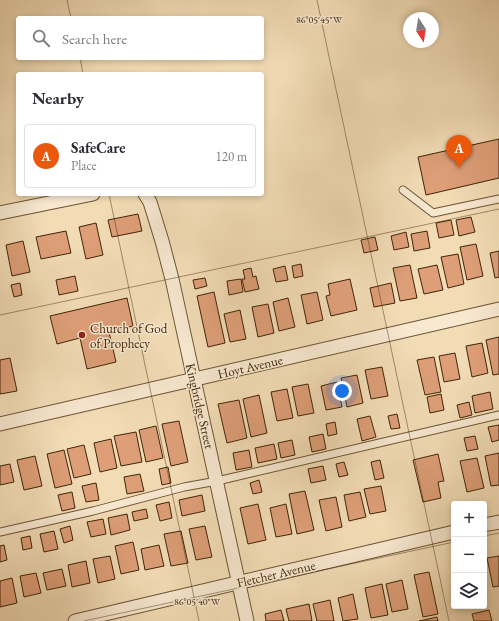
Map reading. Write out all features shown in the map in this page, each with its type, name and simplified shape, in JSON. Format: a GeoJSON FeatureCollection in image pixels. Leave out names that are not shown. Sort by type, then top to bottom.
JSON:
{"type":"FeatureCollection","features":[{"type":"Feature","properties":{"kind":"street"},"geometry":{"type":"LineString","coordinates":[[0,213],[83,196]]}},
{"type":"Feature","properties":{"kind":"street","name":"Kingbridge Street"},"geometry":{"type":"LineString","coordinates":[[147,196],[162,241],[247,621]]}},
{"type":"Feature","properties":{"kind":"street","name":"Hoyt Avenue"},"geometry":{"type":"LineString","coordinates":[[0,424],[499,308]]}},
{"type":"Feature","properties":{"kind":"street"},"geometry":{"type":"LineString","coordinates":[[487,524],[499,522]]}},
{"type":"Feature","properties":{"kind":"street","name":"Fletcher Avenue"},"geometry":{"type":"LineString","coordinates":[[75,621],[451,533]]}},
{"type":"Feature","properties":{"kind":"lane"},"geometry":{"type":"LineString","coordinates":[[403,190],[433,212],[499,199]]}},
{"type":"Feature","properties":{"kind":"lane"},"geometry":{"type":"LineString","coordinates":[[0,532],[93,511],[184,487],[217,482],[499,414]]}},
{"type":"Feature","properties":{"kind":"building"},"geometry":{"type":"Polygon","coordinates":[[[499,139],[499,178],[426,195],[418,157],[499,139]]]}},
{"type":"Feature","properties":{"kind":"building"},"geometry":{"type":"Polygon","coordinates":[[[138,214],[142,231],[112,237],[108,220],[138,214]]]}},
{"type":"Feature","properties":{"kind":"building"},"geometry":{"type":"Polygon","coordinates":[[[471,217],[475,232],[459,236],[456,220],[471,217]]]}},
{"type":"Feature","properties":{"kind":"building"},"geometry":{"type":"Polygon","coordinates":[[[451,220],[454,235],[439,238],[436,223],[451,220]]]}},
{"type":"Feature","properties":{"kind":"building"},"geometry":{"type":"Polygon","coordinates":[[[96,223],[103,255],[86,259],[79,227],[96,223]]]}},
{"type":"Feature","properties":{"kind":"building"},"geometry":{"type":"Polygon","coordinates":[[[66,231],[71,253],[41,259],[36,237],[66,231]]]}},
{"type":"Feature","properties":{"kind":"building"},"geometry":{"type":"Polygon","coordinates":[[[427,231],[430,248],[414,251],[411,234],[427,231]]]}},
{"type":"Feature","properties":{"kind":"building"},"geometry":{"type":"Polygon","coordinates":[[[406,232],[409,247],[394,250],[391,236],[406,232]]]}},
{"type":"Feature","properties":{"kind":"building"},"geometry":{"type":"Polygon","coordinates":[[[375,237],[378,250],[364,253],[361,240],[375,237]]]}},
{"type":"Feature","properties":{"kind":"building"},"geometry":{"type":"Polygon","coordinates":[[[23,241],[30,272],[12,276],[6,245],[23,241]]]}},
{"type":"Feature","properties":{"kind":"building"},"geometry":{"type":"Polygon","coordinates":[[[476,244],[483,276],[467,280],[460,247],[476,244]]]}},
{"type":"Feature","properties":{"kind":"building"},"geometry":{"type":"Polygon","coordinates":[[[499,251],[499,277],[495,278],[490,253],[499,251]]]}},
{"type":"Feature","properties":{"kind":"building"},"geometry":{"type":"Polygon","coordinates":[[[458,254],[464,284],[448,288],[441,257],[458,254]]]}},
{"type":"Feature","properties":{"kind":"building"},"geometry":{"type":"Polygon","coordinates":[[[301,264],[303,276],[294,278],[292,266],[301,264]]]}},
{"type":"Feature","properties":{"kind":"building"},"geometry":{"type":"Polygon","coordinates":[[[410,265],[417,298],[400,301],[393,268],[410,265]]]}},
{"type":"Feature","properties":{"kind":"building"},"geometry":{"type":"Polygon","coordinates":[[[437,265],[443,290],[424,294],[418,269],[437,265]]]}},
{"type":"Feature","properties":{"kind":"building"},"geometry":{"type":"Polygon","coordinates":[[[285,266],[288,280],[276,282],[273,269],[285,266]]]}},
{"type":"Feature","properties":{"kind":"building"},"geometry":{"type":"Polygon","coordinates":[[[251,268],[253,277],[256,276],[259,289],[245,292],[242,279],[245,279],[243,270],[251,268]]]}},
{"type":"Feature","properties":{"kind":"building"},"geometry":{"type":"Polygon","coordinates":[[[75,276],[78,291],[59,295],[56,280],[75,276]]]}},
{"type":"Feature","properties":{"kind":"building"},"geometry":{"type":"Polygon","coordinates":[[[205,278],[207,286],[195,289],[193,280],[205,278]]]}},
{"type":"Feature","properties":{"kind":"building"},"geometry":{"type":"Polygon","coordinates":[[[241,279],[243,292],[229,295],[227,281],[241,279]]]}},
{"type":"Feature","properties":{"kind":"building"},"geometry":{"type":"Polygon","coordinates":[[[350,279],[357,310],[331,316],[326,296],[330,295],[328,284],[350,279]]]}},
{"type":"Feature","properties":{"kind":"building"},"geometry":{"type":"Polygon","coordinates":[[[20,283],[22,295],[14,297],[11,285],[20,283]]]}},
{"type":"Feature","properties":{"kind":"building"},"geometry":{"type":"Polygon","coordinates":[[[391,283],[395,303],[374,307],[370,288],[391,283]]]}},
{"type":"Feature","properties":{"kind":"building"},"geometry":{"type":"Polygon","coordinates":[[[214,292],[225,343],[208,347],[197,296],[214,292]]]}},
{"type":"Feature","properties":{"kind":"building"},"geometry":{"type":"Polygon","coordinates":[[[317,292],[323,320],[307,324],[301,295],[317,292]]]}},
{"type":"Feature","properties":{"kind":"building","name":"Church of God of Prophecy"},"geometry":{"type":"Polygon","coordinates":[[[127,298],[133,326],[109,332],[116,362],[87,369],[80,338],[57,344],[50,316],[127,298]]]}},
{"type":"Feature","properties":{"kind":"building"},"geometry":{"type":"Polygon","coordinates":[[[288,298],[295,327],[279,331],[273,302],[288,298]]]}},
{"type":"Feature","properties":{"kind":"building"},"geometry":{"type":"Polygon","coordinates":[[[268,304],[274,333],[258,337],[252,307],[268,304]]]}},
{"type":"Feature","properties":{"kind":"building"},"geometry":{"type":"Polygon","coordinates":[[[240,310],[246,339],[230,342],[224,314],[240,310]]]}},
{"type":"Feature","properties":{"kind":"building"},"geometry":{"type":"Polygon","coordinates":[[[499,337],[499,374],[493,375],[486,340],[499,337]]]}},
{"type":"Feature","properties":{"kind":"building"},"geometry":{"type":"Polygon","coordinates":[[[482,343],[488,373],[472,377],[466,346],[482,343]]]}},
{"type":"Feature","properties":{"kind":"building"},"geometry":{"type":"Polygon","coordinates":[[[455,353],[460,379],[444,382],[439,356],[455,353]]]}},
{"type":"Feature","properties":{"kind":"building"},"geometry":{"type":"Polygon","coordinates":[[[434,357],[441,392],[425,395],[417,360],[434,357]]]}},
{"type":"Feature","properties":{"kind":"building"},"geometry":{"type":"Polygon","coordinates":[[[10,358],[17,391],[0,394],[0,360],[10,358]]]}},
{"type":"Feature","properties":{"kind":"building"},"geometry":{"type":"Polygon","coordinates":[[[382,367],[388,396],[371,399],[365,370],[382,367]]]}},
{"type":"Feature","properties":{"kind":"building"},"geometry":{"type":"Polygon","coordinates":[[[357,375],[363,403],[347,407],[341,378],[357,375]]]}},
{"type":"Feature","properties":{"kind":"building"},"geometry":{"type":"Polygon","coordinates":[[[337,382],[342,407],[326,410],[321,386],[337,382]]]}},
{"type":"Feature","properties":{"kind":"building"},"geometry":{"type":"Polygon","coordinates":[[[308,384],[314,413],[298,416],[292,387],[308,384]]]}},
{"type":"Feature","properties":{"kind":"building"},"geometry":{"type":"Polygon","coordinates":[[[287,389],[293,418],[277,421],[271,392],[287,389]]]}},
{"type":"Feature","properties":{"kind":"building"},"geometry":{"type":"Polygon","coordinates":[[[490,392],[493,409],[475,413],[472,396],[490,392]]]}},
{"type":"Feature","properties":{"kind":"building"},"geometry":{"type":"Polygon","coordinates":[[[441,394],[444,410],[430,413],[427,397],[441,394]]]}},
{"type":"Feature","properties":{"kind":"building"},"geometry":{"type":"Polygon","coordinates":[[[259,395],[267,433],[251,437],[243,399],[259,395]]]}},
{"type":"Feature","properties":{"kind":"building"},"geometry":{"type":"Polygon","coordinates":[[[239,400],[247,438],[227,443],[218,404],[239,400]]]}},
{"type":"Feature","properties":{"kind":"building"},"geometry":{"type":"Polygon","coordinates":[[[469,402],[472,415],[460,418],[457,405],[469,402]]]}},
{"type":"Feature","properties":{"kind":"building"},"geometry":{"type":"Polygon","coordinates":[[[397,414],[400,428],[391,429],[388,416],[397,414]]]}},
{"type":"Feature","properties":{"kind":"building"},"geometry":{"type":"Polygon","coordinates":[[[370,416],[376,437],[362,441],[357,419],[370,416]]]}},
{"type":"Feature","properties":{"kind":"building"},"geometry":{"type":"Polygon","coordinates":[[[179,421],[188,462],[171,466],[162,424],[179,421]]]}},
{"type":"Feature","properties":{"kind":"building"},"geometry":{"type":"Polygon","coordinates":[[[335,422],[337,434],[328,436],[326,424],[335,422]]]}},
{"type":"Feature","properties":{"kind":"building"},"geometry":{"type":"Polygon","coordinates":[[[499,425],[499,440],[492,442],[488,427],[499,425]]]}},
{"type":"Feature","properties":{"kind":"building"},"geometry":{"type":"Polygon","coordinates":[[[156,426],[163,458],[146,462],[139,430],[156,426]]]}},
{"type":"Feature","properties":{"kind":"building"},"geometry":{"type":"Polygon","coordinates":[[[136,432],[142,462],[121,466],[114,436],[136,432]]]}},
{"type":"Feature","properties":{"kind":"building"},"geometry":{"type":"Polygon","coordinates":[[[323,434],[326,449],[312,452],[309,437],[323,434]]]}},
{"type":"Feature","properties":{"kind":"building"},"geometry":{"type":"Polygon","coordinates":[[[475,436],[478,449],[467,451],[464,438],[475,436]]]}},
{"type":"Feature","properties":{"kind":"building"},"geometry":{"type":"Polygon","coordinates":[[[111,439],[117,468],[100,472],[94,443],[111,439]]]}},
{"type":"Feature","properties":{"kind":"building"},"geometry":{"type":"Polygon","coordinates":[[[292,440],[295,455],[281,458],[278,443],[292,440]]]}},
{"type":"Feature","properties":{"kind":"building"},"geometry":{"type":"Polygon","coordinates":[[[274,444],[277,459],[258,463],[255,448],[274,444]]]}},
{"type":"Feature","properties":{"kind":"building"},"geometry":{"type":"Polygon","coordinates":[[[84,445],[91,474],[74,478],[67,449],[84,445]]]}},
{"type":"Feature","properties":{"kind":"building"},"geometry":{"type":"Polygon","coordinates":[[[64,450],[72,484],[55,488],[47,454],[64,450]]]}},
{"type":"Feature","properties":{"kind":"building"},"geometry":{"type":"Polygon","coordinates":[[[249,450],[252,467],[236,470],[233,453],[249,450]]]}},
{"type":"Feature","properties":{"kind":"building"},"geometry":{"type":"Polygon","coordinates":[[[499,453],[499,485],[491,486],[485,456],[499,453]]]}},
{"type":"Feature","properties":{"kind":"building"},"geometry":{"type":"Polygon","coordinates":[[[438,454],[444,481],[438,482],[441,498],[423,502],[413,460],[438,454]]]}},
{"type":"Feature","properties":{"kind":"building"},"geometry":{"type":"Polygon","coordinates":[[[35,456],[42,486],[24,490],[17,460],[35,456]]]}},
{"type":"Feature","properties":{"kind":"building"},"geometry":{"type":"Polygon","coordinates":[[[477,458],[484,488],[467,492],[460,461],[477,458]]]}},
{"type":"Feature","properties":{"kind":"building"},"geometry":{"type":"Polygon","coordinates":[[[380,460],[384,478],[375,480],[371,462],[380,460]]]}},
{"type":"Feature","properties":{"kind":"building"},"geometry":{"type":"Polygon","coordinates":[[[344,462],[348,475],[339,477],[336,464],[344,462]]]}},
{"type":"Feature","properties":{"kind":"building"},"geometry":{"type":"Polygon","coordinates":[[[10,464],[14,482],[0,485],[0,466],[10,464]]]}},
{"type":"Feature","properties":{"kind":"building"},"geometry":{"type":"Polygon","coordinates":[[[323,466],[326,480],[311,483],[308,469],[323,466]]]}},
{"type":"Feature","properties":{"kind":"building"},"geometry":{"type":"Polygon","coordinates":[[[168,467],[171,483],[162,485],[159,469],[168,467]]]}},
{"type":"Feature","properties":{"kind":"building"},"geometry":{"type":"Polygon","coordinates":[[[140,474],[144,491],[127,494],[124,477],[140,474]]]}},
{"type":"Feature","properties":{"kind":"building"},"geometry":{"type":"Polygon","coordinates":[[[259,480],[262,492],[253,494],[250,483],[259,480]]]}},
{"type":"Feature","properties":{"kind":"building"},"geometry":{"type":"Polygon","coordinates":[[[96,483],[99,500],[86,502],[82,486],[96,483]]]}},
{"type":"Feature","properties":{"kind":"building"},"geometry":{"type":"Polygon","coordinates":[[[381,486],[386,511],[370,514],[364,489],[381,486]]]}},
{"type":"Feature","properties":{"kind":"building"},"geometry":{"type":"Polygon","coordinates":[[[305,491],[314,530],[297,534],[289,494],[305,491]]]}},
{"type":"Feature","properties":{"kind":"building"},"geometry":{"type":"Polygon","coordinates":[[[72,492],[75,508],[62,511],[58,495],[72,492]]]}},
{"type":"Feature","properties":{"kind":"building"},"geometry":{"type":"Polygon","coordinates":[[[360,492],[366,517],[349,521],[344,495],[360,492]]]}},
{"type":"Feature","properties":{"kind":"building"},"geometry":{"type":"Polygon","coordinates":[[[202,495],[205,511],[182,516],[179,500],[202,495]]]}},
{"type":"Feature","properties":{"kind":"building"},"geometry":{"type":"Polygon","coordinates":[[[336,497],[342,527],[326,531],[319,500],[336,497]]]}},
{"type":"Feature","properties":{"kind":"building"},"geometry":{"type":"Polygon","coordinates":[[[169,502],[172,518],[160,521],[156,505],[169,502]]]}},
{"type":"Feature","properties":{"kind":"building"},"geometry":{"type":"Polygon","coordinates":[[[258,504],[266,540],[248,544],[240,508],[258,504]]]}},
{"type":"Feature","properties":{"kind":"building"},"geometry":{"type":"Polygon","coordinates":[[[286,504],[292,534],[276,537],[270,508],[286,504]]]}},
{"type":"Feature","properties":{"kind":"building"},"geometry":{"type":"Polygon","coordinates":[[[146,509],[148,518],[134,521],[132,512],[146,509]]]}},
{"type":"Feature","properties":{"kind":"building"},"geometry":{"type":"Polygon","coordinates":[[[127,514],[130,530],[111,535],[108,518],[127,514]]]}},
{"type":"Feature","properties":{"kind":"building"},"geometry":{"type":"Polygon","coordinates":[[[103,519],[106,534],[91,537],[87,522],[103,519]]]}},
{"type":"Feature","properties":{"kind":"building"},"geometry":{"type":"Polygon","coordinates":[[[70,526],[73,540],[64,543],[60,529],[70,526]]]}},
{"type":"Feature","properties":{"kind":"building"},"geometry":{"type":"Polygon","coordinates":[[[205,526],[212,557],[196,560],[189,529],[205,526]]]}},
{"type":"Feature","properties":{"kind":"building"},"geometry":{"type":"Polygon","coordinates":[[[54,531],[58,549],[44,552],[40,534],[54,531]]]}},
{"type":"Feature","properties":{"kind":"building"},"geometry":{"type":"Polygon","coordinates":[[[181,531],[188,563],[171,566],[164,534],[181,531]]]}},
{"type":"Feature","properties":{"kind":"building"},"geometry":{"type":"Polygon","coordinates":[[[30,536],[32,548],[23,550],[21,538],[30,536]]]}},
{"type":"Feature","properties":{"kind":"building"},"geometry":{"type":"Polygon","coordinates":[[[133,542],[139,570],[121,574],[115,546],[133,542]]]}},
{"type":"Feature","properties":{"kind":"building"},"geometry":{"type":"Polygon","coordinates":[[[4,545],[7,560],[0,562],[0,546],[4,545]]]}},
{"type":"Feature","properties":{"kind":"building"},"geometry":{"type":"Polygon","coordinates":[[[159,545],[164,566],[145,570],[141,549],[159,545]]]}},
{"type":"Feature","properties":{"kind":"building"},"geometry":{"type":"Polygon","coordinates":[[[110,556],[115,579],[98,583],[93,559],[110,556]]]}},
{"type":"Feature","properties":{"kind":"building"},"geometry":{"type":"Polygon","coordinates":[[[499,556],[499,586],[493,587],[487,558],[499,556]]]}},
{"type":"Feature","properties":{"kind":"building"},"geometry":{"type":"Polygon","coordinates":[[[86,561],[90,583],[72,587],[68,565],[86,561]]]}},
{"type":"Feature","properties":{"kind":"building"},"geometry":{"type":"Polygon","coordinates":[[[62,569],[66,586],[47,590],[43,573],[62,569]]]}},
{"type":"Feature","properties":{"kind":"building"},"geometry":{"type":"Polygon","coordinates":[[[429,572],[438,614],[423,617],[414,575],[429,572]]]}},
{"type":"Feature","properties":{"kind":"building"},"geometry":{"type":"Polygon","coordinates":[[[36,573],[41,593],[24,597],[20,576],[36,573]]]}},
{"type":"Feature","properties":{"kind":"building"},"geometry":{"type":"Polygon","coordinates":[[[12,578],[17,603],[0,607],[0,581],[12,578]]]}},
{"type":"Feature","properties":{"kind":"building"},"geometry":{"type":"Polygon","coordinates":[[[402,580],[408,609],[392,612],[386,584],[402,580]]]}},
{"type":"Feature","properties":{"kind":"building"},"geometry":{"type":"Polygon","coordinates":[[[382,584],[388,615],[371,618],[365,588],[382,584]]]}},
{"type":"Feature","properties":{"kind":"building"},"geometry":{"type":"Polygon","coordinates":[[[353,594],[358,619],[343,621],[338,598],[353,594]]]}},
{"type":"Feature","properties":{"kind":"building"},"geometry":{"type":"Polygon","coordinates":[[[330,600],[334,621],[317,621],[313,604],[330,600]]]}},
{"type":"Feature","properties":{"kind":"building"},"geometry":{"type":"Polygon","coordinates":[[[309,604],[312,621],[289,621],[286,609],[309,604]]]}},
{"type":"Feature","properties":{"kind":"building"},"geometry":{"type":"Polygon","coordinates":[[[281,610],[284,621],[266,621],[265,614],[281,610]]]}},
{"type":"Feature","properties":{"kind":"building"},"geometry":{"type":"Polygon","coordinates":[[[489,610],[492,621],[474,621],[472,614],[489,610]]]}},
{"type":"Feature","properties":{"kind":"building"},"geometry":{"type":"Polygon","coordinates":[[[437,617],[438,621],[419,621],[437,617]]]}},
{"type":"Feature","properties":{"kind":"place","name":"SafeCare"},"geometry":{"type":"Point","coordinates":[459,168]}},
{"type":"Feature","properties":{"kind":"place","name":"Church of God of Prophecy"},"geometry":{"type":"Point","coordinates":[82,335]}}]}
